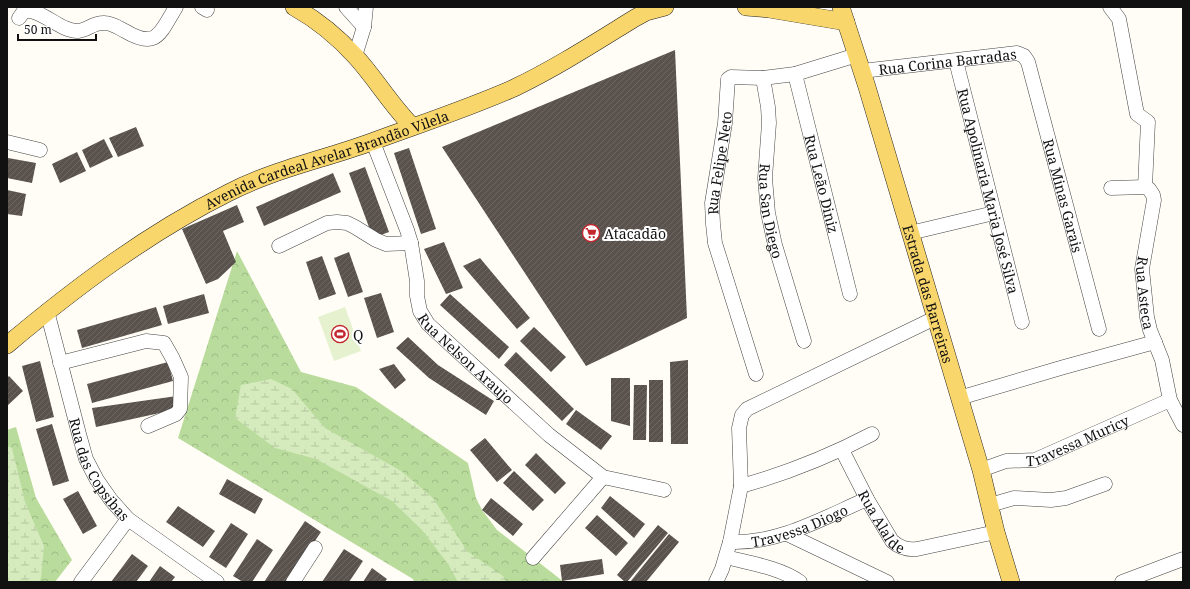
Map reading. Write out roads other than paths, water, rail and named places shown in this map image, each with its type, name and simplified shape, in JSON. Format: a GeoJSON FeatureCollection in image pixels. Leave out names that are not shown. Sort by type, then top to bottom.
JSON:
{"type":"FeatureCollection","features":[{"type":"Feature","properties":{"kind":"main road"},"geometry":{"type":"LineString","coordinates":[[294,7],[329,31],[355,56],[400,114],[412,126]]}},
{"type":"Feature","properties":{"kind":"main road","name":"Avenida Cardeal Avelar Brandão Vilela"},"geometry":{"type":"LineString","coordinates":[[7,345],[47,311],[103,270],[173,223],[229,192],[268,176],[373,142],[515,87],[569,58],[646,12],[665,7]]}},
{"type":"Feature","properties":{"kind":"main road"},"geometry":{"type":"LineString","coordinates":[[746,7],[844,14]]}},
{"type":"Feature","properties":{"kind":"main road","name":"Estrada das Barreiras"},"geometry":{"type":"LineString","coordinates":[[844,14],[981,470],[996,532],[1011,582]]}},
{"type":"Feature","properties":{"kind":"street"},"geometry":{"type":"LineString","coordinates":[[19,18],[24,11],[32,11],[64,28],[80,32],[97,23],[106,23],[115,26],[136,38],[144,40],[153,39],[159,35],[176,7]]}},
{"type":"Feature","properties":{"kind":"street"},"geometry":{"type":"LineString","coordinates":[[346,7],[364,27]]}},
{"type":"Feature","properties":{"kind":"street"},"geometry":{"type":"LineString","coordinates":[[355,56],[364,27],[366,7]]}},
{"type":"Feature","properties":{"kind":"street"},"geometry":{"type":"LineString","coordinates":[[1110,7],[1119,19],[1137,114],[1148,122],[1144,187],[1111,188]]}},
{"type":"Feature","properties":{"kind":"street","name":"Rua Corina Barradas"},"geometry":{"type":"LineString","coordinates":[[862,71],[1017,53],[1024,56],[1028,62]]}},
{"type":"Feature","properties":{"kind":"street","name":"Rua Felipe Neto"},"geometry":{"type":"LineString","coordinates":[[756,374],[715,243],[713,224],[712,203],[725,123],[728,79],[730,77],[763,78],[795,74],[857,55]]}},
{"type":"Feature","properties":{"kind":"street","name":"Rua Apolinaria Maria José Silva"},"geometry":{"type":"LineString","coordinates":[[956,61],[1022,322]]}},
{"type":"Feature","properties":{"kind":"street","name":"Rua Minas Garais"},"geometry":{"type":"LineString","coordinates":[[1028,62],[1099,329]]}},
{"type":"Feature","properties":{"kind":"street","name":"Rua Leão Diniz"},"geometry":{"type":"LineString","coordinates":[[795,74],[850,294]]}},
{"type":"Feature","properties":{"kind":"street","name":"Rua San Diego"},"geometry":{"type":"LineString","coordinates":[[763,78],[769,123],[765,178],[768,212],[775,245],[804,341]]}},
{"type":"Feature","properties":{"kind":"street"},"geometry":{"type":"LineString","coordinates":[[7,142],[40,150]]}},
{"type":"Feature","properties":{"kind":"street","name":"Rua Nelson Araujo"},"geometry":{"type":"LineString","coordinates":[[373,142],[404,218],[411,242],[417,281],[418,303],[420,310],[428,324],[549,435],[603,476],[664,490]]}},
{"type":"Feature","properties":{"kind":"street","name":"Rua Asteca"},"geometry":{"type":"LineString","coordinates":[[1144,187],[1150,189],[1153,195],[1142,269],[1147,317],[1150,330],[1162,360],[1170,400],[1183,425]]}},
{"type":"Feature","properties":{"kind":"street"},"geometry":{"type":"LineString","coordinates":[[910,233],[994,213]]}},
{"type":"Feature","properties":{"kind":"street"},"geometry":{"type":"LineString","coordinates":[[279,246],[327,223],[337,222],[347,223],[368,236],[386,244],[411,242]]}},
{"type":"Feature","properties":{"kind":"street","name":"Rua das Copsibas"},"geometry":{"type":"LineString","coordinates":[[47,311],[71,408],[86,459],[97,480],[111,500],[128,519],[217,582]]}},
{"type":"Feature","properties":{"kind":"street"},"geometry":{"type":"LineString","coordinates":[[716,582],[730,542],[741,486],[739,428],[742,415],[747,409],[935,318]]}},
{"type":"Feature","properties":{"kind":"street"},"geometry":{"type":"LineString","coordinates":[[60,363],[146,341],[164,343],[174,359],[181,377],[180,409],[176,414],[148,426]]}},
{"type":"Feature","properties":{"kind":"street"},"geometry":{"type":"LineString","coordinates":[[959,398],[1155,342]]}},
{"type":"Feature","properties":{"kind":"street","name":"Travessa Muricy"},"geometry":{"type":"LineString","coordinates":[[981,470],[1006,461],[1035,460],[1170,400]]}},
{"type":"Feature","properties":{"kind":"street"},"geometry":{"type":"LineString","coordinates":[[741,486],[780,475],[842,450],[872,434]]}},
{"type":"Feature","properties":{"kind":"street","name":"Rua Alalde"},"geometry":{"type":"LineString","coordinates":[[842,450],[867,499],[892,541],[903,548],[917,550],[996,532]]}},
{"type":"Feature","properties":{"kind":"street"},"geometry":{"type":"LineString","coordinates":[[533,558],[603,476]]}},
{"type":"Feature","properties":{"kind":"street"},"geometry":{"type":"LineString","coordinates":[[990,505],[1014,498],[1051,500],[1066,498],[1105,484]]}},
{"type":"Feature","properties":{"kind":"street","name":"Travessa Diogo"},"geometry":{"type":"LineString","coordinates":[[730,542],[755,542],[787,534],[867,499]]}},
{"type":"Feature","properties":{"kind":"street"},"geometry":{"type":"LineString","coordinates":[[81,582],[128,519]]}},
{"type":"Feature","properties":{"kind":"street"},"geometry":{"type":"LineString","coordinates":[[787,534],[887,582]]}},
{"type":"Feature","properties":{"kind":"street"},"geometry":{"type":"LineString","coordinates":[[293,582],[315,548]]}},
{"type":"Feature","properties":{"kind":"street"},"geometry":{"type":"LineString","coordinates":[[726,557],[776,571],[793,577],[800,582]]}},
{"type":"Feature","properties":{"kind":"street"},"geometry":{"type":"LineString","coordinates":[[1122,582],[1183,559]]}},
{"type":"Feature","properties":{"kind":"place","name":"Atacadão"},"geometry":{"type":"Point","coordinates":[591,233]}},
{"type":"Feature","properties":{"kind":"place","name":"Q"},"geometry":{"type":"Point","coordinates":[340,334]}}]}
